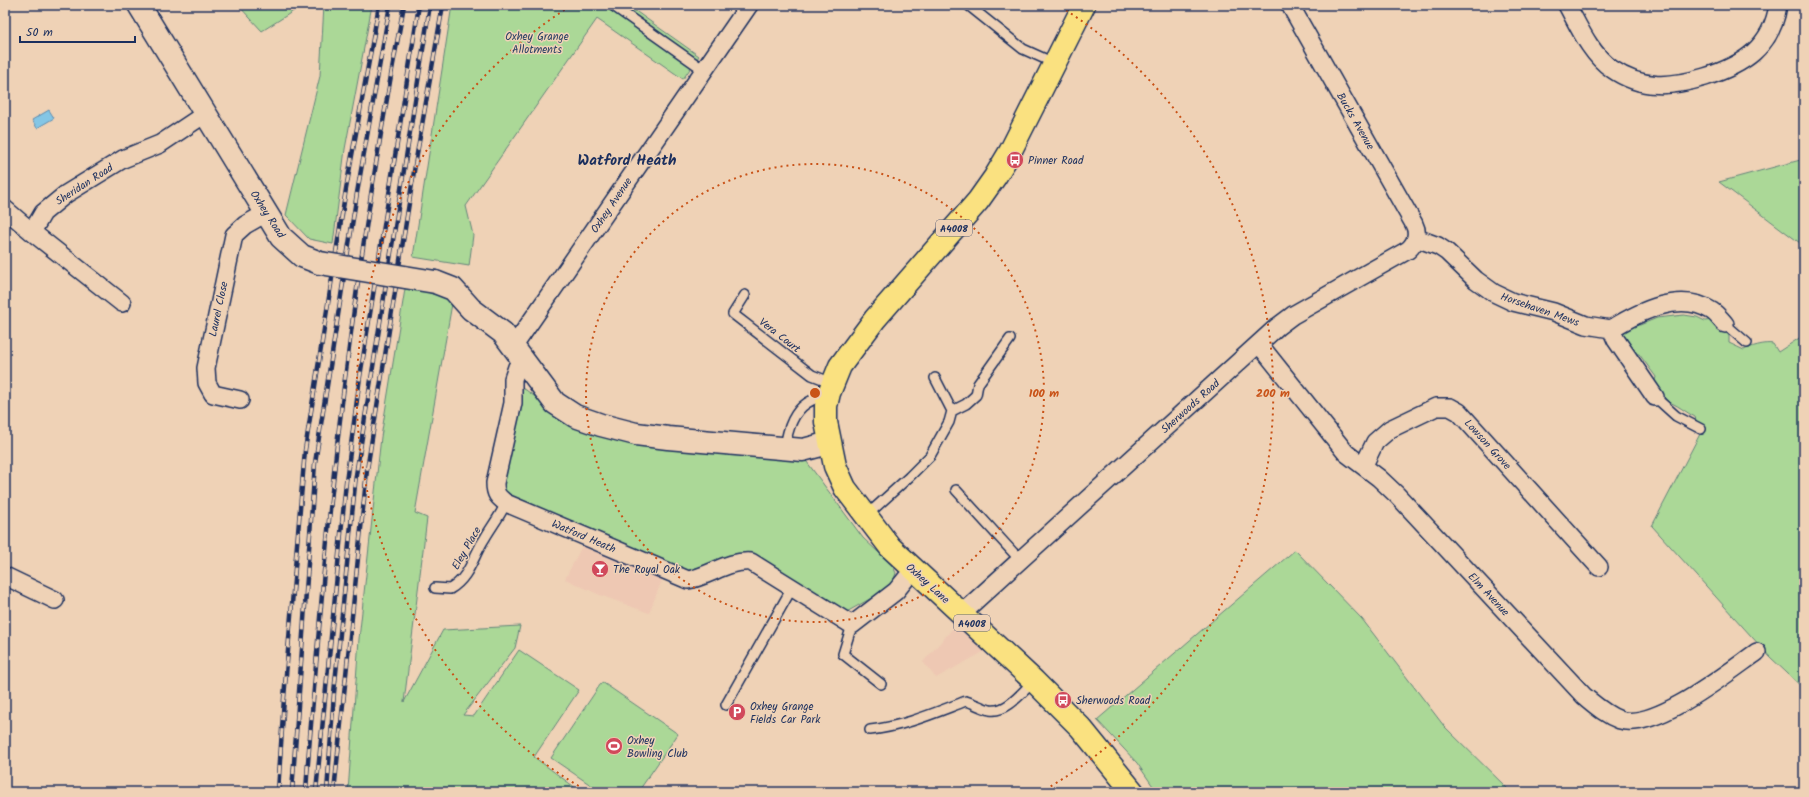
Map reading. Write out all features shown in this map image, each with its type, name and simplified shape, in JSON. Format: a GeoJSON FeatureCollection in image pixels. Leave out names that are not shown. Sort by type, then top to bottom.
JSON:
{"type":"FeatureCollection","features":[{"type":"Feature","properties":{"kind":"main road","name":"A4008"},"geometry":{"type":"LineString","coordinates":[[829,443],[826,406],[831,388],[840,366],[854,345],[978,201],[995,177],[1010,152],[1084,5]]}},
{"type":"Feature","properties":{"kind":"main road","name":"Oxhey Lane"},"geometry":{"type":"LineString","coordinates":[[829,443],[835,466],[845,488],[890,547],[912,570],[962,613],[1034,681],[1081,728],[1133,792]]}},
{"type":"Feature","properties":{"kind":"street","name":"Oxhey Road"},"geometry":{"type":"LineString","coordinates":[[139,5],[281,237],[296,252],[308,260],[320,263],[434,282],[453,289],[471,308],[503,333],[519,353]]}},
{"type":"Feature","properties":{"kind":"street","name":"Oxhey Avenue"},"geometry":{"type":"LineString","coordinates":[[519,353],[704,70],[749,5]]}},
{"type":"Feature","properties":{"kind":"street","name":"Bucks Avenue"},"geometry":{"type":"LineString","coordinates":[[1290,5],[1414,224],[1416,228],[1416,238]]}},
{"type":"Feature","properties":{"kind":"street"},"geometry":{"type":"LineString","coordinates":[[1567,5],[1593,49],[1611,69],[1628,79],[1646,85],[1660,86],[1689,82],[1727,70],[1740,64],[1763,43],[1771,30],[1778,5]]}},
{"type":"Feature","properties":{"kind":"street","name":"Sheridan Road"},"geometry":{"type":"LineString","coordinates":[[32,232],[43,213],[66,194],[123,159],[160,144],[205,114]]}},
{"type":"Feature","properties":{"kind":"street"},"geometry":{"type":"LineString","coordinates":[[5,209],[122,303]]}},
{"type":"Feature","properties":{"kind":"street","name":"Laurel Close"},"geometry":{"type":"LineString","coordinates":[[240,400],[213,394],[207,383],[206,368],[234,235],[245,225],[266,213]]}},
{"type":"Feature","properties":{"kind":"street","name":"Horsehaven Mews"},"geometry":{"type":"LineString","coordinates":[[1416,238],[1438,246],[1447,252],[1476,280],[1494,293],[1513,302],[1554,312],[1586,325],[1611,329]]}},
{"type":"Feature","properties":{"kind":"street","name":"Sherwoods Road"},"geometry":{"type":"LineString","coordinates":[[962,613],[1258,344],[1293,315],[1408,250],[1416,238]]}},
{"type":"Feature","properties":{"kind":"street"},"geometry":{"type":"LineString","coordinates":[[1654,398],[1616,340],[1611,329],[1648,308],[1680,303],[1695,304],[1708,309],[1725,324]]}},
{"type":"Feature","properties":{"kind":"street","name":"Elm Avenue"},"geometry":{"type":"LineString","coordinates":[[1258,344],[1346,453],[1364,465],[1397,495],[1584,696],[1611,716],[1621,720],[1630,721],[1642,720],[1667,712],[1757,652]]}},
{"type":"Feature","properties":{"kind":"street"},"geometry":{"type":"LineString","coordinates":[[519,353],[555,403],[575,416],[601,425],[636,434],[668,438],[803,450],[829,443]]}},
{"type":"Feature","properties":{"kind":"street"},"geometry":{"type":"LineString","coordinates":[[506,503],[498,497],[495,491],[495,483],[513,403],[513,379],[519,353]]}},
{"type":"Feature","properties":{"kind":"street","name":"Lowson Grove"},"geometry":{"type":"LineString","coordinates":[[1364,465],[1375,442],[1390,429],[1436,407],[1450,407],[1459,412],[1599,566]]}},
{"type":"Feature","properties":{"kind":"street","name":"Watford Heath"},"geometry":{"type":"LineString","coordinates":[[506,503],[688,580],[699,578],[727,565],[741,561],[751,562],[852,625]]}},
{"type":"Feature","properties":{"kind":"street"},"geometry":{"type":"LineString","coordinates":[[852,625],[896,591],[912,570]]}},
{"type":"Feature","properties":{"kind":"street"},"geometry":{"type":"LineString","coordinates":[[5,576],[55,600]]}},
{"type":"Feature","properties":{"kind":"lane"},"geometry":{"type":"LineString","coordinates":[[612,5],[704,70]]}},
{"type":"Feature","properties":{"kind":"lane"},"geometry":{"type":"LineString","coordinates":[[968,5],[1023,49],[1054,63]]}},
{"type":"Feature","properties":{"kind":"lane","name":"Vera Court"},"geometry":{"type":"LineString","coordinates":[[745,295],[733,314],[831,388]]}},
{"type":"Feature","properties":{"kind":"lane"},"geometry":{"type":"LineString","coordinates":[[1725,324],[1747,343]]}},
{"type":"Feature","properties":{"kind":"lane"},"geometry":{"type":"LineString","coordinates":[[952,411],[966,404],[976,395],[978,384],[1010,339]]}},
{"type":"Feature","properties":{"kind":"lane"},"geometry":{"type":"LineString","coordinates":[[866,516],[930,456],[949,422],[952,411],[935,378]]}},
{"type":"Feature","properties":{"kind":"lane"},"geometry":{"type":"LineString","coordinates":[[785,448],[788,430],[806,403],[831,388]]}},
{"type":"Feature","properties":{"kind":"lane"},"geometry":{"type":"LineString","coordinates":[[1654,398],[1676,416],[1700,429]]}},
{"type":"Feature","properties":{"kind":"lane"},"geometry":{"type":"LineString","coordinates":[[956,490],[1020,560]]}},
{"type":"Feature","properties":{"kind":"lane","name":"Eley Place"},"geometry":{"type":"LineString","coordinates":[[435,588],[450,589],[466,576],[485,538],[498,520],[506,503]]}},
{"type":"Feature","properties":{"kind":"lane"},"geometry":{"type":"LineString","coordinates":[[726,705],[792,588]]}},
{"type":"Feature","properties":{"kind":"lane"},"geometry":{"type":"LineString","coordinates":[[852,625],[843,654],[881,684]]}},
{"type":"Feature","properties":{"kind":"lane"},"geometry":{"type":"LineString","coordinates":[[870,730],[890,728],[914,722],[966,701],[983,708],[1000,710],[1008,705],[1034,681]]}},
{"type":"Feature","properties":{"kind":"shaded area"},"geometry":{"type":"Polygon","coordinates":[[[583,544],[663,578],[649,613],[600,595],[565,579],[583,544]]]}},
{"type":"Feature","properties":{"kind":"shaded area"},"geometry":{"type":"Polygon","coordinates":[[[955,626],[985,651],[936,678],[923,662],[955,626]]]}},
{"type":"Feature","properties":{"kind":"green space"},"geometry":{"type":"Polygon","coordinates":[[[238,5],[303,5],[262,31],[238,5]]]}},
{"type":"Feature","properties":{"kind":"green space"},"geometry":{"type":"Polygon","coordinates":[[[324,5],[372,5],[345,149],[333,244],[309,239],[286,215],[320,76],[324,5]]]}},
{"type":"Feature","properties":{"kind":"green space","name":"Oxhey Grange Allotments"},"geometry":{"type":"Polygon","coordinates":[[[452,5],[627,5],[699,56],[683,79],[597,19],[466,206],[473,235],[469,266],[413,257],[452,5]]]}},
{"type":"Feature","properties":{"kind":"green space"},"geometry":{"type":"Polygon","coordinates":[[[1804,159],[1804,246],[1719,182],[1804,159]]]}},
{"type":"Feature","properties":{"kind":"green space"},"geometry":{"type":"Polygon","coordinates":[[[409,285],[453,298],[415,513],[427,518],[404,702],[443,630],[520,626],[515,648],[463,715],[474,716],[519,650],[579,690],[534,757],[581,792],[348,792],[359,639],[381,437],[405,289],[406,286],[409,285]]]}},
{"type":"Feature","properties":{"kind":"green space"},"geometry":{"type":"Polygon","coordinates":[[[1684,315],[1697,317],[1705,321],[1713,320],[1729,336],[1729,343],[1744,350],[1758,345],[1773,344],[1778,352],[1804,335],[1804,689],[1770,657],[1652,526],[1700,434],[1706,428],[1697,423],[1695,417],[1668,402],[1654,384],[1656,377],[1639,354],[1633,354],[1623,337],[1624,332],[1632,324],[1640,325],[1657,318],[1684,315]]]}},
{"type":"Feature","properties":{"kind":"green space"},"geometry":{"type":"Polygon","coordinates":[[[521,388],[526,390],[566,420],[804,458],[863,538],[892,565],[896,573],[891,587],[843,614],[750,555],[690,577],[516,501],[499,488],[521,388]]]}},
{"type":"Feature","properties":{"kind":"green space"},"geometry":{"type":"Polygon","coordinates":[[[1295,550],[1362,619],[1444,726],[1511,792],[1157,792],[1137,763],[1097,720],[1295,550]]]}},
{"type":"Feature","properties":{"kind":"green space","name":"Oxhey Bowling Club"},"geometry":{"type":"Polygon","coordinates":[[[602,682],[678,734],[638,792],[601,792],[551,758],[602,682]]]}},
{"type":"Feature","properties":{"kind":"water"},"geometry":{"type":"Polygon","coordinates":[[[49,110],[54,118],[37,128],[32,120],[49,110]]]}},
{"type":"Feature","properties":{"kind":"railway"},"geometry":{"type":"LineString","coordinates":[[278,792],[284,698],[305,450],[346,189],[379,5]]}},
{"type":"Feature","properties":{"kind":"railway"},"geometry":{"type":"LineString","coordinates":[[292,792],[315,463],[357,193],[390,5]]}},
{"type":"Feature","properties":{"kind":"railway"},"geometry":{"type":"LineString","coordinates":[[306,792],[325,561],[342,402],[352,322],[376,163],[404,5]]}},
{"type":"Feature","properties":{"kind":"railway"},"geometry":{"type":"LineString","coordinates":[[316,792],[346,482],[360,377],[419,5]]}},
{"type":"Feature","properties":{"kind":"railway"},"geometry":{"type":"LineString","coordinates":[[327,792],[334,693],[356,475],[430,5]]}},
{"type":"Feature","properties":{"kind":"railway"},"geometry":{"type":"LineString","coordinates":[[334,792],[367,470],[415,165],[443,5]]}},
{"type":"Feature","properties":{"kind":"place","name":"Pinner Road"},"geometry":{"type":"Point","coordinates":[1015,160]}},
{"type":"Feature","properties":{"kind":"place","name":"The Royal Oak"},"geometry":{"type":"Point","coordinates":[600,569]}},
{"type":"Feature","properties":{"kind":"place","name":"Sherwoods Road"},"geometry":{"type":"Point","coordinates":[1063,700]}},
{"type":"Feature","properties":{"kind":"place","name":"Oxhey Grange Fields Car Park"},"geometry":{"type":"Point","coordinates":[737,712]}},
{"type":"Feature","properties":{"kind":"place","name":"Oxhey Bowling Club"},"geometry":{"type":"Point","coordinates":[614,746]}},
{"type":"Feature","properties":{"kind":"district","name":"Watford Heath"},"geometry":{"type":"Point","coordinates":[627,160]}}]}
